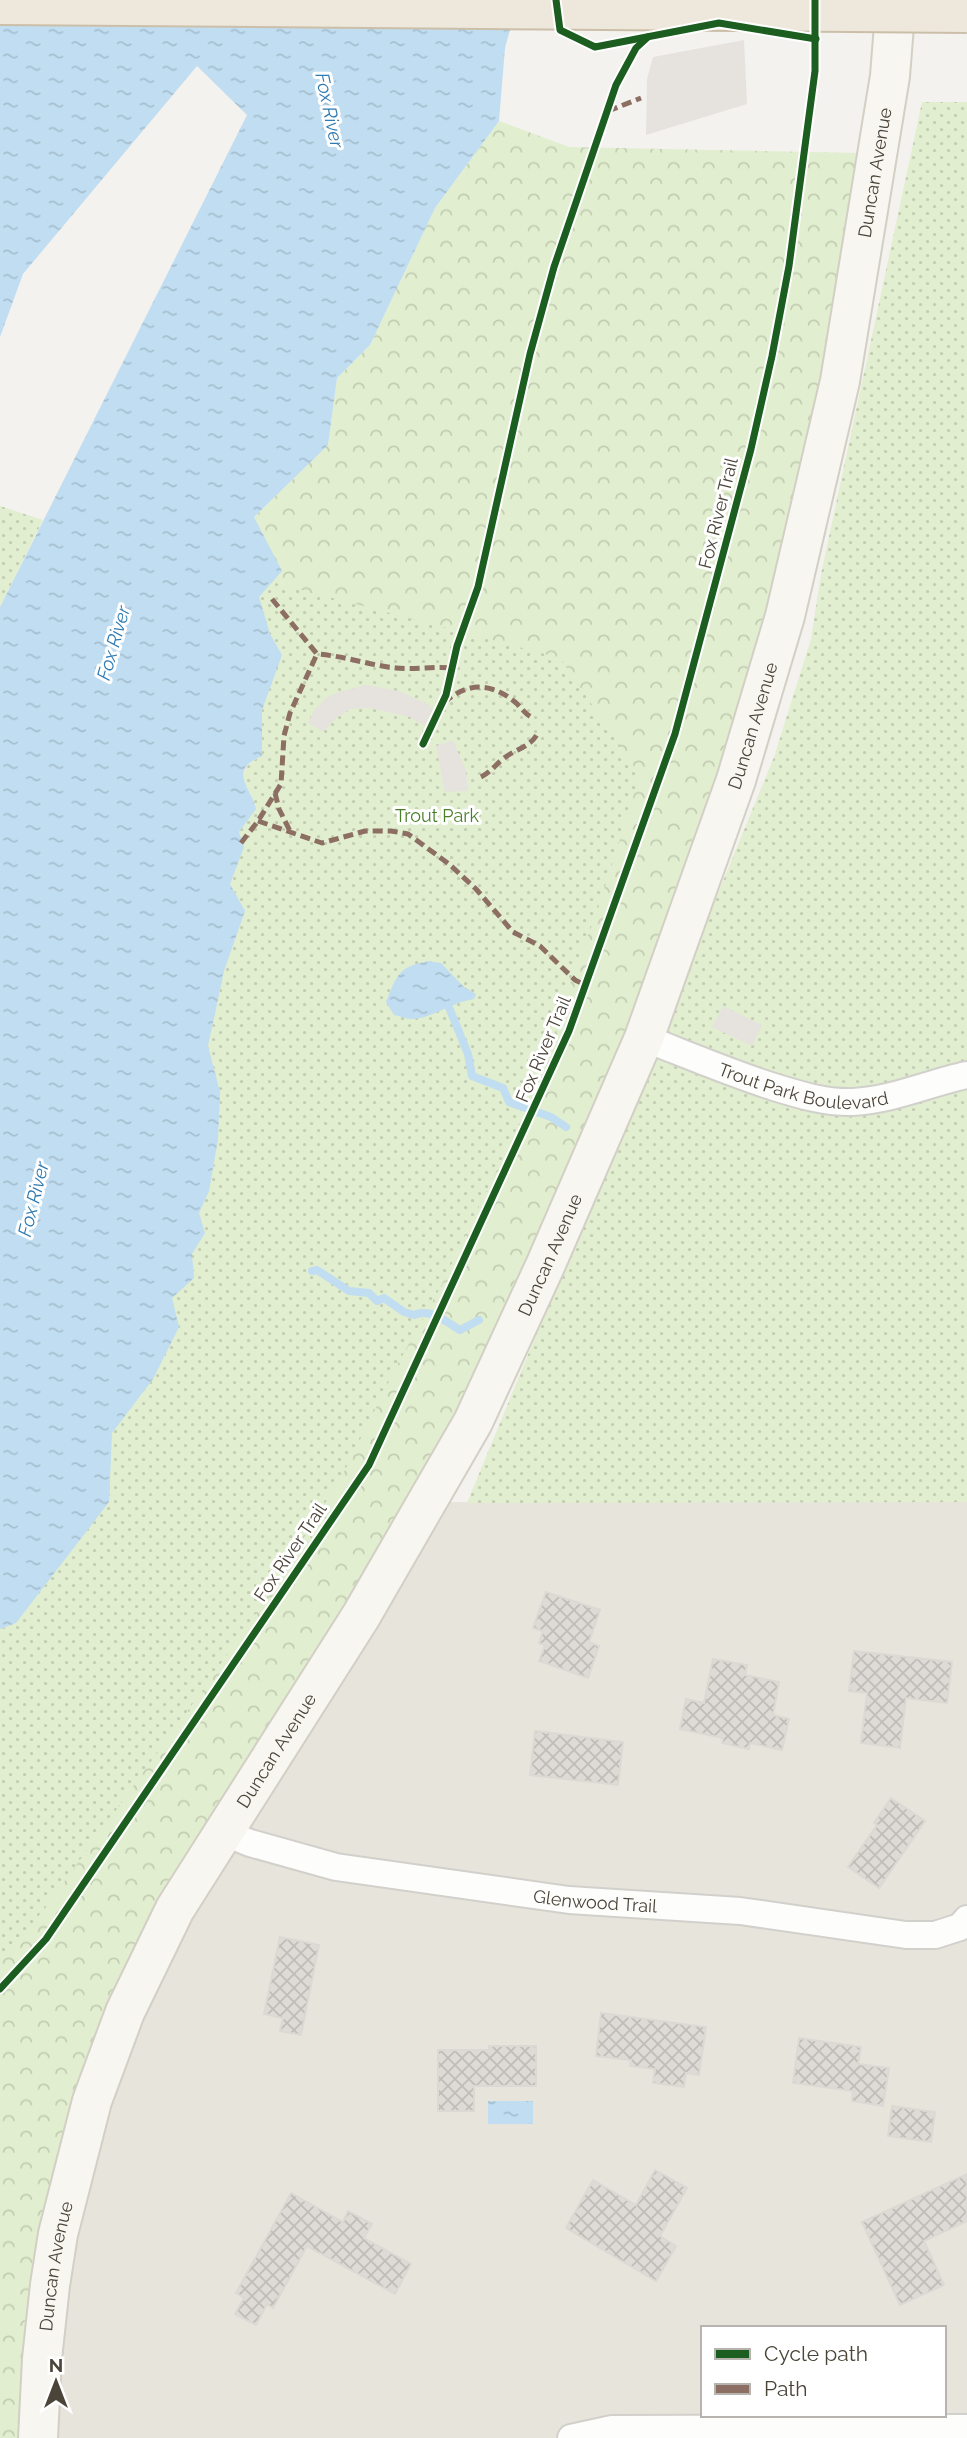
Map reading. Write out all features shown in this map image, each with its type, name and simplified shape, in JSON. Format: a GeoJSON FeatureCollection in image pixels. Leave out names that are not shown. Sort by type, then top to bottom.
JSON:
{"type":"FeatureCollection","features":[{"type":"Feature","properties":{"kind":"highway"},"geometry":{"type":"LineString","coordinates":[[0,5],[967,13]]}},
{"type":"Feature","properties":{"kind":"street","name":"Duncan Avenue"},"geometry":{"type":"LineString","coordinates":[[38,2438],[40,2384],[50,2285],[65,2201],[92,2101],[125,2012],[175,1909],[361,1616],[473,1422],[545,1266],[644,1038],[736,780],[785,616],[840,381],[890,76],[896,0]]}},
{"type":"Feature","properties":{"kind":"street","name":"Trout Park Boulevard"},"geometry":{"type":"LineString","coordinates":[[644,1038],[743,1077],[800,1095],[826,1100],[852,1102],[902,1094],[967,1075]]}},
{"type":"Feature","properties":{"kind":"street","name":"Glenwood Trail"},"geometry":{"type":"LineString","coordinates":[[223,1832],[250,1843],[336,1867],[569,1900],[740,1911],[824,1921],[906,1935],[935,1935],[960,1927],[967,1919]]}},
{"type":"Feature","properties":{"kind":"street"},"geometry":{"type":"LineString","coordinates":[[571,2438],[612,2429],[918,2433],[967,2428]]}},
{"type":"Feature","properties":{"kind":"shaded area"},"geometry":{"type":"Polygon","coordinates":[[[744,40],[747,104],[646,135],[647,79],[653,57],[744,40]]]}},
{"type":"Feature","properties":{"kind":"shaded area"},"geometry":{"type":"Polygon","coordinates":[[[366,685],[399,691],[433,709],[424,726],[410,717],[369,708],[351,709],[336,718],[323,732],[308,723],[315,709],[326,698],[366,685]]]}},
{"type":"Feature","properties":{"kind":"shaded area"},"geometry":{"type":"Polygon","coordinates":[[[453,740],[466,771],[468,791],[445,792],[436,746],[453,740]]]}},
{"type":"Feature","properties":{"kind":"shaded area"},"geometry":{"type":"Polygon","coordinates":[[[723,1006],[762,1025],[752,1046],[712,1027],[723,1006]]]}},
{"type":"Feature","properties":{"kind":"shaded area"},"geometry":{"type":"Polygon","coordinates":[[[410,1502],[967,1502],[967,2438],[25,2438],[57,2168],[410,1502]]]}},
{"type":"Feature","properties":{"kind":"green space"},"geometry":{"type":"Polygon","coordinates":[[[922,102],[967,102],[967,1502],[467,1503],[774,757],[811,639],[821,574],[922,102]]]}},
{"type":"Feature","properties":{"kind":"green space"},"geometry":{"type":"Polygon","coordinates":[[[499,121],[569,147],[859,153],[851,218],[807,454],[737,717],[641,999],[496,1341],[357,1600],[129,1970],[25,2438],[0,2438],[0,1629],[16,1623],[262,756],[259,597],[281,571],[254,517],[328,445],[337,378],[370,345],[435,208],[499,121]]]}},
{"type":"Feature","properties":{"kind":"green space"},"geometry":{"type":"Polygon","coordinates":[[[0,506],[43,520],[0,607],[0,506]]]}},
{"type":"Feature","properties":{"kind":"green space","name":"Trout Park"},"geometry":{"type":"Polygon","coordinates":[[[272,582],[560,658],[640,775],[595,918],[576,964],[549,1054],[527,1107],[441,1286],[395,1369],[344,1472],[272,1590],[199,1695],[46,1907],[0,1962],[0,1629],[16,1623],[109,1502],[112,1433],[153,1379],[178,1327],[172,1298],[194,1278],[192,1254],[205,1233],[199,1213],[209,1191],[218,1139],[220,1092],[208,1046],[224,971],[245,911],[230,884],[244,847],[239,832],[253,796],[243,779],[249,764],[262,756],[262,710],[281,655],[270,634],[259,597],[272,582]]]}},
{"type":"Feature","properties":{"kind":"water","name":"Fox River"},"geometry":{"type":"Polygon","coordinates":[[[0,0],[518,0],[505,48],[499,121],[435,208],[370,345],[337,378],[328,445],[254,517],[282,571],[259,597],[270,634],[282,655],[262,710],[262,756],[251,762],[243,774],[256,809],[239,832],[244,847],[230,884],[245,911],[224,971],[208,1046],[220,1092],[218,1139],[209,1191],[199,1213],[205,1233],[192,1254],[194,1278],[172,1298],[179,1327],[153,1379],[112,1433],[109,1502],[16,1623],[0,1629],[0,607],[247,115],[197,66],[23,274],[0,337],[0,0]]]}},
{"type":"Feature","properties":{"kind":"water"},"geometry":{"type":"Polygon","coordinates":[[[428,961],[441,963],[464,987],[476,994],[474,999],[419,1018],[409,1019],[394,1015],[386,1002],[396,979],[404,969],[428,961]]]}},
{"type":"Feature","properties":{"kind":"water"},"geometry":{"type":"Polygon","coordinates":[[[488,2101],[533,2101],[533,2124],[488,2124],[488,2101]]]}},
{"type":"Feature","properties":{"kind":"building"},"geometry":{"type":"Polygon","coordinates":[[[546,1592],[600,1610],[589,1642],[599,1646],[588,1678],[539,1661],[545,1645],[539,1643],[543,1631],[533,1628],[546,1592]]]}},
{"type":"Feature","properties":{"kind":"building"},"geometry":{"type":"Polygon","coordinates":[[[854,1651],[952,1662],[947,1703],[906,1698],[900,1748],[861,1743],[867,1693],[849,1691],[854,1651]]]}},
{"type":"Feature","properties":{"kind":"building"},"geometry":{"type":"Polygon","coordinates":[[[713,1659],[747,1665],[745,1675],[779,1682],[773,1715],[789,1719],[782,1750],[750,1743],[749,1749],[722,1743],[723,1738],[680,1729],[686,1699],[704,1703],[713,1659]]]}},
{"type":"Feature","properties":{"kind":"building"},"geometry":{"type":"Polygon","coordinates":[[[535,1731],[623,1742],[618,1785],[530,1775],[535,1731]]]}},
{"type":"Feature","properties":{"kind":"building"},"geometry":{"type":"Polygon","coordinates":[[[891,1798],[925,1821],[879,1888],[848,1867],[877,1825],[874,1823],[891,1798]]]}},
{"type":"Feature","properties":{"kind":"building"},"geometry":{"type":"Polygon","coordinates":[[[280,1937],[319,1945],[301,2035],[280,2031],[283,2018],[264,2014],[280,1937]]]}},
{"type":"Feature","properties":{"kind":"building"},"geometry":{"type":"Polygon","coordinates":[[[601,2013],[706,2027],[699,2075],[686,2073],[684,2087],[653,2083],[655,2069],[630,2066],[631,2060],[596,2056],[601,2013]]]}},
{"type":"Feature","properties":{"kind":"building"},"geometry":{"type":"Polygon","coordinates":[[[799,2038],[861,2047],[858,2064],[889,2068],[883,2106],[852,2101],[853,2091],[793,2083],[799,2038]]]}},
{"type":"Feature","properties":{"kind":"building"},"geometry":{"type":"Polygon","coordinates":[[[489,2046],[536,2046],[536,2086],[474,2086],[474,2111],[438,2111],[438,2050],[489,2050],[489,2046]]]}},
{"type":"Feature","properties":{"kind":"building"},"geometry":{"type":"Polygon","coordinates":[[[892,2106],[935,2112],[931,2142],[888,2136],[892,2106]]]}},
{"type":"Feature","properties":{"kind":"building"},"geometry":{"type":"Polygon","coordinates":[[[655,2170],[687,2188],[660,2236],[676,2246],[656,2281],[566,2228],[593,2180],[636,2205],[655,2170]]]}},
{"type":"Feature","properties":{"kind":"building"},"geometry":{"type":"Polygon","coordinates":[[[967,2174],[967,2221],[924,2241],[944,2285],[900,2305],[862,2222],[967,2174]]]}},
{"type":"Feature","properties":{"kind":"building"},"geometry":{"type":"Polygon","coordinates":[[[291,2193],[343,2222],[348,2211],[372,2224],[364,2238],[411,2264],[395,2294],[307,2246],[273,2308],[267,2304],[256,2325],[235,2314],[244,2298],[236,2293],[291,2193]]]}},
{"type":"Feature","properties":{"kind":"waterway"},"geometry":{"type":"LineString","coordinates":[[448,1005],[468,1054],[472,1076],[503,1088],[509,1102],[551,1117],[566,1127]]}},
{"type":"Feature","properties":{"kind":"waterway"},"geometry":{"type":"LineString","coordinates":[[312,1271],[317,1270],[349,1291],[369,1293],[377,1301],[384,1298],[404,1312],[414,1315],[432,1314],[460,1330],[479,1320]]}},
{"type":"Feature","properties":{"kind":"marked path"},"geometry":{"type":"LineString","coordinates":[[608,111],[641,98]]}},
{"type":"Feature","properties":{"kind":"marked path"},"geometry":{"type":"LineString","coordinates":[[272,599],[317,654],[396,668],[452,668]]}},
{"type":"Feature","properties":{"kind":"marked path"},"geometry":{"type":"LineString","coordinates":[[241,843],[281,784],[284,736],[290,713],[317,654]]}},
{"type":"Feature","properties":{"kind":"marked path"},"geometry":{"type":"LineString","coordinates":[[444,703],[461,691],[488,688],[506,695],[531,717]]}},
{"type":"Feature","properties":{"kind":"marked path"},"geometry":{"type":"LineString","coordinates":[[481,777],[508,755],[528,744],[539,731]]}},
{"type":"Feature","properties":{"kind":"marked path"},"geometry":{"type":"LineString","coordinates":[[275,793],[279,809],[291,833]]}},
{"type":"Feature","properties":{"kind":"marked path"},"geometry":{"type":"LineString","coordinates":[[258,821],[322,843],[365,831],[408,834],[449,864],[476,889],[513,932],[540,946],[575,980],[587,986]]}},
{"type":"Feature","properties":{"kind":"cycle path"},"geometry":{"type":"LineString","coordinates":[[556,0],[560,30],[595,47],[719,23],[816,39]]}},
{"type":"Feature","properties":{"kind":"cycle path","name":"Fox River Trail"},"geometry":{"type":"LineString","coordinates":[[0,1989],[46,1939],[369,1465],[569,1031],[675,734],[751,449],[789,266],[815,71],[815,0]]}},
{"type":"Feature","properties":{"kind":"cycle path"},"geometry":{"type":"LineString","coordinates":[[423,744],[446,695],[457,646],[478,587],[530,354],[554,267],[616,85],[636,48],[648,37]]}}]}
